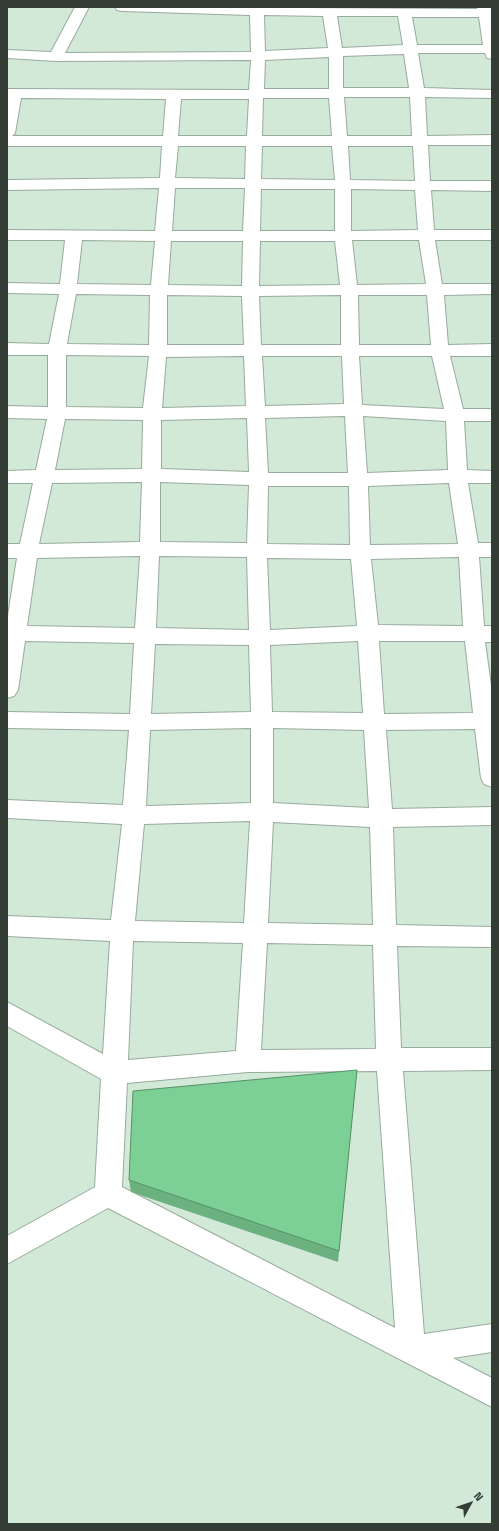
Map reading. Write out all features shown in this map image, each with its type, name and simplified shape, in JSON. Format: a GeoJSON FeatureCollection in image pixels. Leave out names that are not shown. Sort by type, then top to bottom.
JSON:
{"type":"FeatureCollection","features":[{"type":"Feature","properties":{"kind":"street"},"geometry":{"type":"LineString","coordinates":[[56,57],[82,7]]}},
{"type":"Feature","properties":{"kind":"street"},"geometry":{"type":"LineString","coordinates":[[7,54],[56,57],[258,56],[412,49],[492,51],[487,11],[122,7]]}},
{"type":"Feature","properties":{"kind":"street"},"geometry":{"type":"LineString","coordinates":[[248,1061],[262,812],[262,720],[257,552],[259,479],[250,291],[258,56],[257,9]]}},
{"type":"Feature","properties":{"kind":"street"},"geometry":{"type":"LineString","coordinates":[[329,9],[336,53],[336,92],[344,185],[343,236],[349,290],[350,350],[358,480],[360,552],[368,633],[381,818],[389,1059],[410,1350]]}},
{"type":"Feature","properties":{"kind":"street"},"geometry":{"type":"LineString","coordinates":[[404,10],[412,49],[417,92],[426,235],[436,290],[440,352],[455,415],[458,476],[483,634],[492,778]]}},
{"type":"Feature","properties":{"kind":"street"},"geometry":{"type":"LineString","coordinates":[[7,133],[11,92],[174,95],[336,92],[492,94]]}},
{"type":"Feature","properties":{"kind":"street"},"geometry":{"type":"LineString","coordinates":[[108,1194],[122,931],[134,815],[140,722],[150,549],[152,414],[158,351],[159,290],[174,95]]}},
{"type":"Feature","properties":{"kind":"street"},"geometry":{"type":"LineString","coordinates":[[7,141],[339,140],[420,142],[492,140]]}},
{"type":"Feature","properties":{"kind":"street"},"geometry":{"type":"LineString","coordinates":[[7,185],[167,183],[253,185],[492,186]]}},
{"type":"Feature","properties":{"kind":"street"},"geometry":{"type":"LineString","coordinates":[[7,235],[492,235]]}},
{"type":"Feature","properties":{"kind":"street"},"geometry":{"type":"LineString","coordinates":[[7,690],[12,633],[57,414],[57,349],[68,290],[74,235]]}},
{"type":"Feature","properties":{"kind":"street"},"geometry":{"type":"LineString","coordinates":[[7,288],[68,290],[250,291],[492,290]]}},
{"type":"Feature","properties":{"kind":"street"},"geometry":{"type":"LineString","coordinates":[[7,349],[158,351],[350,350],[440,352],[492,350]]}},
{"type":"Feature","properties":{"kind":"street"},"geometry":{"type":"LineString","coordinates":[[7,412],[57,414],[152,414],[353,410],[455,415],[492,415]]}},
{"type":"Feature","properties":{"kind":"street"},"geometry":{"type":"LineString","coordinates":[[7,477],[152,475],[259,479],[358,480],[458,476],[492,477]]}},
{"type":"Feature","properties":{"kind":"street"},"geometry":{"type":"LineString","coordinates":[[7,551],[150,549],[257,552],[360,552],[492,550]]}},
{"type":"Feature","properties":{"kind":"street"},"geometry":{"type":"LineString","coordinates":[[12,633],[260,638],[368,633],[483,634]]}},
{"type":"Feature","properties":{"kind":"street"},"geometry":{"type":"LineString","coordinates":[[7,720],[140,722],[262,720],[488,722]]}},
{"type":"Feature","properties":{"kind":"street"},"geometry":{"type":"LineString","coordinates":[[7,809],[134,815],[262,812],[381,818],[492,816]]}},
{"type":"Feature","properties":{"kind":"street"},"geometry":{"type":"LineString","coordinates":[[7,926],[122,931],[385,934],[492,937]]}},
{"type":"Feature","properties":{"kind":"street"},"geometry":{"type":"LineString","coordinates":[[7,1012],[114,1073],[248,1061],[492,1059]]}},
{"type":"Feature","properties":{"kind":"street"},"geometry":{"type":"LineString","coordinates":[[108,1194],[492,1393]]}},
{"type":"Feature","properties":{"kind":"street"},"geometry":{"type":"LineString","coordinates":[[7,1251],[108,1194]]}},
{"type":"Feature","properties":{"kind":"street"},"geometry":{"type":"LineString","coordinates":[[410,1350],[492,1338]]}},
{"type":"Feature","properties":{"kind":"building"},"geometry":{"type":"Polygon","coordinates":[[[357,1070],[339,1251],[129,1180],[133,1091],[357,1070]]]}}]}
